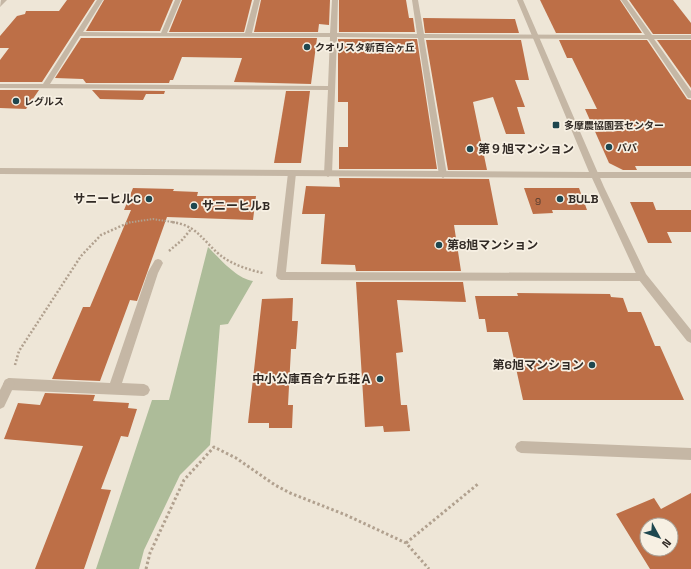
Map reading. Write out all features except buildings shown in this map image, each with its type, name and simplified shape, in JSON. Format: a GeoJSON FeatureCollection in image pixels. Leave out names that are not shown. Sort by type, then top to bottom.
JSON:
{"type":"FeatureCollection","features":[{"type":"Feature","properties":{"kind":"street"},"geometry":{"type":"LineString","coordinates":[[0,5],[4,0]]}},
{"type":"Feature","properties":{"kind":"street"},"geometry":{"type":"LineString","coordinates":[[45,86],[100,0]]}},
{"type":"Feature","properties":{"kind":"street"},"geometry":{"type":"LineString","coordinates":[[163,34],[178,0]]}},
{"type":"Feature","properties":{"kind":"street"},"geometry":{"type":"LineString","coordinates":[[248,35],[257,0]]}},
{"type":"Feature","properties":{"kind":"street"},"geometry":{"type":"LineString","coordinates":[[328,174],[335,0]]}},
{"type":"Feature","properties":{"kind":"street"},"geometry":{"type":"LineString","coordinates":[[415,0],[443,175]]}},
{"type":"Feature","properties":{"kind":"street"},"geometry":{"type":"LineString","coordinates":[[520,0],[595,175],[642,277],[690,336]]}},
{"type":"Feature","properties":{"kind":"street"},"geometry":{"type":"LineString","coordinates":[[624,0],[691,96]]}},
{"type":"Feature","properties":{"kind":"street"},"geometry":{"type":"LineString","coordinates":[[78,34],[691,37]]}},
{"type":"Feature","properties":{"kind":"street"},"geometry":{"type":"LineString","coordinates":[[0,86],[332,88]]}},
{"type":"Feature","properties":{"kind":"street"},"geometry":{"type":"LineString","coordinates":[[0,171],[443,175],[691,175]]}},
{"type":"Feature","properties":{"kind":"street"},"geometry":{"type":"LineString","coordinates":[[292,173],[281,276],[642,277]]}},
{"type":"Feature","properties":{"kind":"street"},"geometry":{"type":"LineString","coordinates":[[114,388],[153,272],[158,263]]}},
{"type":"Feature","properties":{"kind":"street"},"geometry":{"type":"LineString","coordinates":[[0,403],[9,384],[144,390]]}},
{"type":"Feature","properties":{"kind":"street"},"geometry":{"type":"LineString","coordinates":[[521,447],[691,454]]}},
{"type":"Feature","properties":{"kind":"path"},"geometry":{"type":"LineString","coordinates":[[9,384],[19,351],[81,256],[101,235],[126,223],[139,220],[170,221],[185,224],[192,228],[221,256],[250,270],[281,276]]}},
{"type":"Feature","properties":{"kind":"path"},"geometry":{"type":"LineString","coordinates":[[158,263],[192,228]]}},
{"type":"Feature","properties":{"kind":"path"},"geometry":{"type":"LineString","coordinates":[[146,569],[150,553],[184,480],[214,447],[236,458],[275,486],[290,494],[346,515],[406,543],[429,569]]}},
{"type":"Feature","properties":{"kind":"path"},"geometry":{"type":"LineString","coordinates":[[406,543],[478,484]]}},
{"type":"Feature","properties":{"kind":"green space"},"geometry":{"type":"Polygon","coordinates":[[[208,247],[235,272],[253,281],[228,324],[220,325],[210,445],[180,475],[144,550],[139,569],[96,569],[152,400],[169,400],[208,247]]]}},
{"type":"Feature","properties":{"kind":"place","name":"クオリスタ新百合ヶ丘"},"geometry":{"type":"Point","coordinates":[307,47]}},
{"type":"Feature","properties":{"kind":"place","name":"レグルス"},"geometry":{"type":"Point","coordinates":[16,101]}},
{"type":"Feature","properties":{"kind":"place","name":"多摩農協園芸センター"},"geometry":{"type":"Point","coordinates":[556,125]}},
{"type":"Feature","properties":{"kind":"place","name":"パパ"},"geometry":{"type":"Point","coordinates":[609,147]}},
{"type":"Feature","properties":{"kind":"place","name":"第９旭マンション"},"geometry":{"type":"Point","coordinates":[470,149]}},
{"type":"Feature","properties":{"kind":"place","name":"サニーヒルC"},"geometry":{"type":"Point","coordinates":[149,199]}},
{"type":"Feature","properties":{"kind":"place","name":"BULB"},"geometry":{"type":"Point","coordinates":[560,199]}},
{"type":"Feature","properties":{"kind":"place","name":"サニーヒルB"},"geometry":{"type":"Point","coordinates":[194,206]}},
{"type":"Feature","properties":{"kind":"place","name":"第8旭マンション"},"geometry":{"type":"Point","coordinates":[439,245]}},
{"type":"Feature","properties":{"kind":"place","name":"第6旭マンション"},"geometry":{"type":"Point","coordinates":[592,365]}},
{"type":"Feature","properties":{"kind":"place","name":"中小公庫百合ケ丘荘Ａ"},"geometry":{"type":"Point","coordinates":[380,379]}}]}
